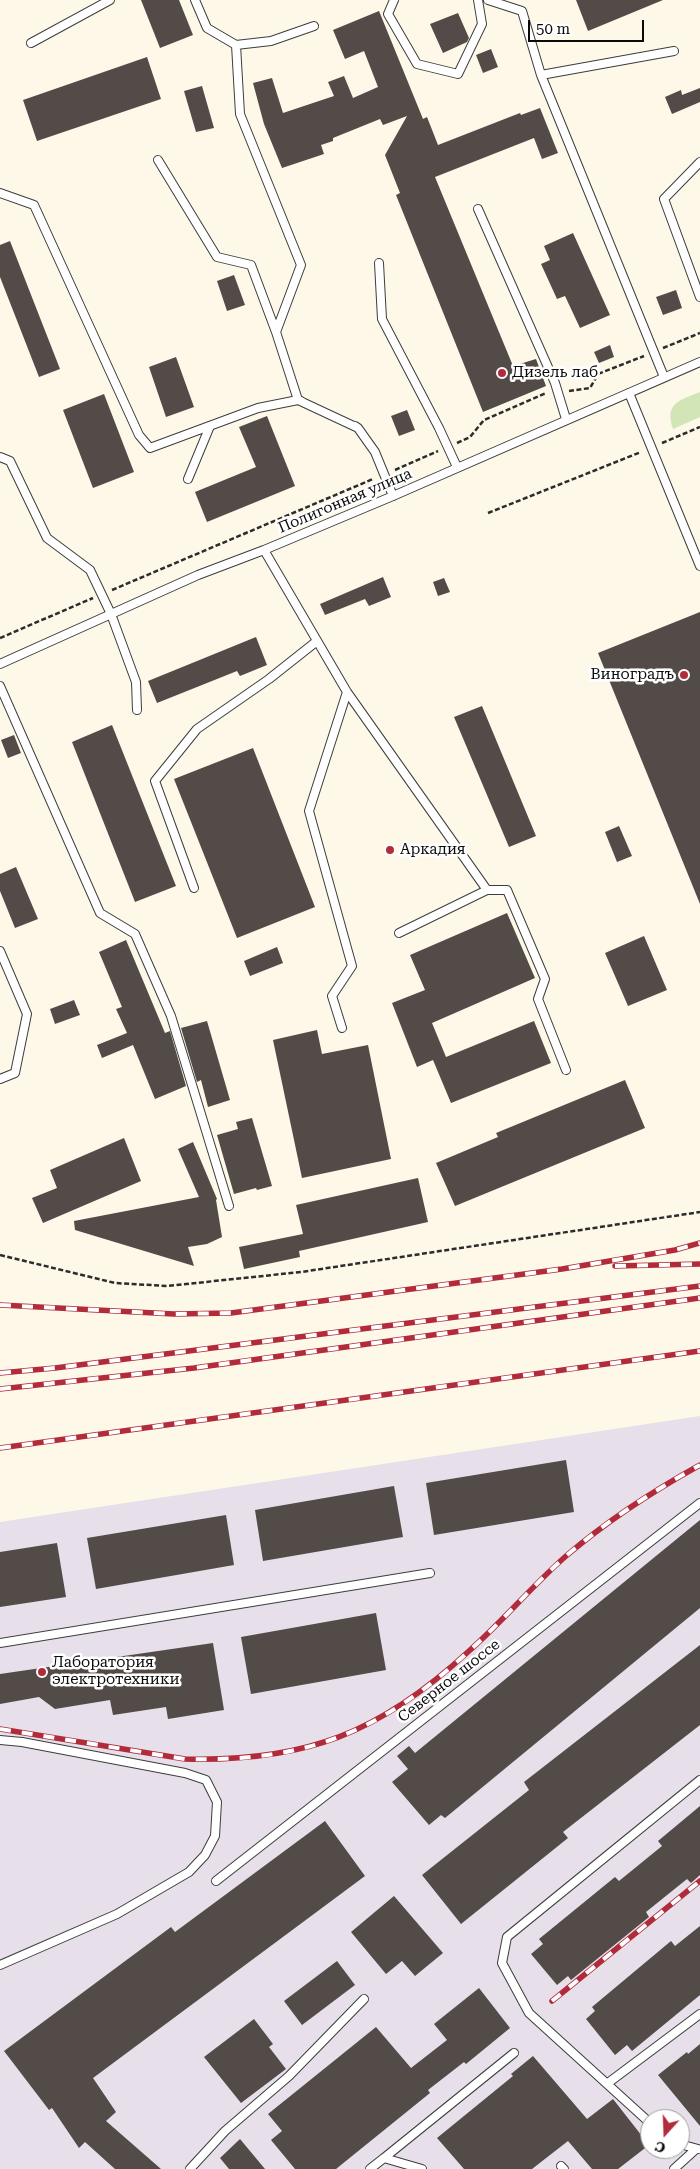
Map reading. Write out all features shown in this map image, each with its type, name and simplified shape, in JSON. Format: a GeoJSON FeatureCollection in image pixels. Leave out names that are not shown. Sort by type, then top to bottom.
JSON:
{"type":"FeatureCollection","features":[{"type":"Feature","properties":{"kind":"lane"},"geometry":{"type":"LineString","coordinates":[[31,43],[110,0]]}},
{"type":"Feature","properties":{"kind":"lane"},"geometry":{"type":"LineString","coordinates":[[195,0],[207,28],[236,44],[270,41],[314,26]]}},
{"type":"Feature","properties":{"kind":"lane"},"geometry":{"type":"LineString","coordinates":[[394,0],[388,14],[417,64],[458,74],[482,24],[478,0]]}},
{"type":"Feature","properties":{"kind":"lane"},"geometry":{"type":"LineString","coordinates":[[488,0],[522,11],[541,75],[664,377]]}},
{"type":"Feature","properties":{"kind":"lane"},"geometry":{"type":"LineString","coordinates":[[236,44],[240,114],[301,265],[276,332]]}},
{"type":"Feature","properties":{"kind":"lane"},"geometry":{"type":"LineString","coordinates":[[541,75],[674,51]]}},
{"type":"Feature","properties":{"kind":"lane"},"geometry":{"type":"LineString","coordinates":[[158,160],[217,257],[251,266],[276,332],[298,400]]}},
{"type":"Feature","properties":{"kind":"lane"},"geometry":{"type":"LineString","coordinates":[[700,162],[664,199],[700,297]]}},
{"type":"Feature","properties":{"kind":"lane"},"geometry":{"type":"LineString","coordinates":[[0,192],[34,206],[139,435],[150,448],[258,408],[298,400],[358,428],[374,452],[393,496]]}},
{"type":"Feature","properties":{"kind":"lane"},"geometry":{"type":"LineString","coordinates":[[478,209],[558,392],[566,420]]}},
{"type":"Feature","properties":{"kind":"lane"},"geometry":{"type":"LineString","coordinates":[[379,263],[382,319],[457,467]]}},
{"type":"Feature","properties":{"kind":"lane","name":"Полигонная улица"},"geometry":{"type":"LineString","coordinates":[[0,664],[198,575],[264,550],[393,496],[700,362]]}},
{"type":"Feature","properties":{"kind":"lane"},"geometry":{"type":"LineString","coordinates":[[629,393],[700,566]]}},
{"type":"Feature","properties":{"kind":"lane"},"geometry":{"type":"LineString","coordinates":[[188,479],[210,426]]}},
{"type":"Feature","properties":{"kind":"lane"},"geometry":{"type":"LineString","coordinates":[[0,457],[10,461],[47,538],[90,570],[111,614],[136,682],[137,710]]}},
{"type":"Feature","properties":{"kind":"lane"},"geometry":{"type":"LineString","coordinates":[[264,550],[346,692],[487,890]]}},
{"type":"Feature","properties":{"kind":"lane"},"geometry":{"type":"LineString","coordinates":[[194,888],[155,781],[197,729],[269,679],[317,641]]}},
{"type":"Feature","properties":{"kind":"lane"},"geometry":{"type":"LineString","coordinates":[[0,686],[100,913],[135,934],[167,1007],[229,1206]]}},
{"type":"Feature","properties":{"kind":"lane"},"geometry":{"type":"LineString","coordinates":[[342,1028],[332,996],[352,966],[309,811],[346,692]]}},
{"type":"Feature","properties":{"kind":"lane"},"geometry":{"type":"LineString","coordinates":[[399,933],[487,890],[507,890],[545,979],[538,999],[566,1070]]}},
{"type":"Feature","properties":{"kind":"lane"},"geometry":{"type":"LineString","coordinates":[[0,952],[27,1014],[15,1073],[0,1079]]}},
{"type":"Feature","properties":{"kind":"lane","name":"Северное шоссе"},"geometry":{"type":"LineString","coordinates":[[216,1881],[700,1503]]}},
{"type":"Feature","properties":{"kind":"lane"},"geometry":{"type":"LineString","coordinates":[[0,1643],[430,1573]]}},
{"type":"Feature","properties":{"kind":"lane"},"geometry":{"type":"LineString","coordinates":[[0,1740],[22,1742],[185,1773],[206,1780],[217,1802],[215,1836],[205,1855],[189,1872],[118,1914],[0,1965]]}},
{"type":"Feature","properties":{"kind":"lane"},"geometry":{"type":"LineString","coordinates":[[640,2113],[529,2013],[502,1963],[508,1937],[700,1780]]}},
{"type":"Feature","properties":{"kind":"lane"},"geometry":{"type":"LineString","coordinates":[[190,2169],[225,2131],[289,2076],[364,1999]]}},
{"type":"Feature","properties":{"kind":"lane"},"geometry":{"type":"LineString","coordinates":[[608,2083],[700,2014]]}},
{"type":"Feature","properties":{"kind":"lane"},"geometry":{"type":"LineString","coordinates":[[370,2169],[514,2053]]}},
{"type":"Feature","properties":{"kind":"lane"},"geometry":{"type":"LineString","coordinates":[[674,2169],[698,2149]]}},
{"type":"Feature","properties":{"kind":"lane"},"geometry":{"type":"LineString","coordinates":[[384,2158],[422,2169]]}},
{"type":"Feature","properties":{"kind":"path"},"geometry":{"type":"LineString","coordinates":[[0,638],[448,447],[470,437],[484,420],[545,393],[590,388],[598,374],[700,333]]}},
{"type":"Feature","properties":{"kind":"path"},"geometry":{"type":"LineString","coordinates":[[488,513],[700,427]]}},
{"type":"Feature","properties":{"kind":"path"},"geometry":{"type":"LineString","coordinates":[[0,1255],[115,1284],[167,1286],[301,1272],[700,1212]]}},
{"type":"Feature","properties":{"kind":"shaded area"},"geometry":{"type":"Polygon","coordinates":[[[700,1416],[700,2169],[0,2169],[0,1522],[700,1416]]]}},
{"type":"Feature","properties":{"kind":"green space"},"geometry":{"type":"Polygon","coordinates":[[[700,392],[700,417],[673,429],[671,420],[672,408],[680,400],[700,392]]]}},
{"type":"Feature","properties":{"kind":"building"},"geometry":{"type":"Polygon","coordinates":[[[141,0],[179,0],[193,35],[160,48],[141,0]]]}},
{"type":"Feature","properties":{"kind":"building"},"geometry":{"type":"Polygon","coordinates":[[[576,0],[663,0],[588,31],[576,0]]]}},
{"type":"Feature","properties":{"kind":"building"},"geometry":{"type":"Polygon","coordinates":[[[379,11],[423,119],[427,117],[438,145],[520,113],[521,115],[540,108],[558,153],[542,159],[534,138],[435,177],[513,366],[536,359],[546,386],[483,412],[396,195],[400,193],[385,155],[407,116],[383,125],[380,119],[333,138],[333,141],[321,145],[324,154],[282,168],[264,124],[253,83],[272,78],[283,113],[334,96],[328,82],[344,76],[353,98],[378,87],[364,51],[345,59],[333,30],[379,11]]]}},
{"type":"Feature","properties":{"kind":"building"},"geometry":{"type":"Polygon","coordinates":[[[458,13],[469,38],[467,42],[443,53],[430,24],[458,13]]]}},
{"type":"Feature","properties":{"kind":"building"},"geometry":{"type":"Polygon","coordinates":[[[491,49],[498,67],[483,73],[476,55],[491,49]]]}},
{"type":"Feature","properties":{"kind":"building"},"geometry":{"type":"Polygon","coordinates":[[[147,57],[161,99],[37,141],[23,100],[147,57]]]}},
{"type":"Feature","properties":{"kind":"building"},"geometry":{"type":"Polygon","coordinates":[[[202,86],[214,128],[196,132],[184,91],[202,86]]]}},
{"type":"Feature","properties":{"kind":"building"},"geometry":{"type":"Polygon","coordinates":[[[700,88],[700,102],[672,114],[665,97],[681,90],[682,95],[700,88]]]}},
{"type":"Feature","properties":{"kind":"building"},"geometry":{"type":"Polygon","coordinates":[[[573,233],[610,315],[580,328],[565,296],[557,299],[541,264],[550,260],[544,246],[573,233]]]}},
{"type":"Feature","properties":{"kind":"building"},"geometry":{"type":"Polygon","coordinates":[[[10,241],[60,369],[39,377],[0,277],[0,245],[10,241]]]}},
{"type":"Feature","properties":{"kind":"building"},"geometry":{"type":"Polygon","coordinates":[[[234,275],[245,305],[227,311],[217,281],[234,275]]]}},
{"type":"Feature","properties":{"kind":"building"},"geometry":{"type":"Polygon","coordinates":[[[676,290],[682,308],[663,315],[656,297],[676,290]]]}},
{"type":"Feature","properties":{"kind":"building"},"geometry":{"type":"Polygon","coordinates":[[[610,345],[614,357],[599,363],[594,352],[610,345]]]}},
{"type":"Feature","properties":{"kind":"building"},"geometry":{"type":"Polygon","coordinates":[[[176,357],[194,407],[166,417],[149,367],[176,357]]]}},
{"type":"Feature","properties":{"kind":"building"},"geometry":{"type":"Polygon","coordinates":[[[104,394],[134,472],[93,488],[63,410],[104,394]]]}},
{"type":"Feature","properties":{"kind":"building"},"geometry":{"type":"Polygon","coordinates":[[[407,410],[415,430],[399,436],[391,416],[407,410]]]}},
{"type":"Feature","properties":{"kind":"building"},"geometry":{"type":"Polygon","coordinates":[[[267,416],[295,486],[207,522],[195,492],[256,467],[239,427],[267,416]]]}},
{"type":"Feature","properties":{"kind":"building"},"geometry":{"type":"Polygon","coordinates":[[[383,577],[391,597],[369,606],[365,599],[325,615],[320,604],[383,577]]]}},
{"type":"Feature","properties":{"kind":"building"},"geometry":{"type":"Polygon","coordinates":[[[444,578],[450,592],[438,596],[433,582],[444,578]]]}},
{"type":"Feature","properties":{"kind":"building"},"geometry":{"type":"Polygon","coordinates":[[[700,612],[700,904],[598,653],[700,612]]]}},
{"type":"Feature","properties":{"kind":"building"},"geometry":{"type":"Polygon","coordinates":[[[256,637],[267,665],[240,676],[237,671],[157,703],[148,681],[256,637]]]}},
{"type":"Feature","properties":{"kind":"building"},"geometry":{"type":"Polygon","coordinates":[[[482,706],[536,836],[509,847],[454,717],[482,706]]]}},
{"type":"Feature","properties":{"kind":"building"},"geometry":{"type":"Polygon","coordinates":[[[112,725],[176,886],[135,902],[72,742],[112,725]]]}},
{"type":"Feature","properties":{"kind":"building"},"geometry":{"type":"Polygon","coordinates":[[[14,735],[21,753],[8,758],[1,740],[14,735]]]}},
{"type":"Feature","properties":{"kind":"building"},"geometry":{"type":"Polygon","coordinates":[[[253,748],[315,907],[237,938],[174,779],[253,748]]]}},
{"type":"Feature","properties":{"kind":"building"},"geometry":{"type":"Polygon","coordinates":[[[619,826],[632,856],[617,862],[605,832],[619,826]]]}},
{"type":"Feature","properties":{"kind":"building"},"geometry":{"type":"Polygon","coordinates":[[[16,867],[38,919],[15,928],[0,891],[0,874],[16,867]]]}},
{"type":"Feature","properties":{"kind":"building"},"geometry":{"type":"Polygon","coordinates":[[[507,913],[535,978],[432,1023],[446,1057],[534,1021],[551,1063],[451,1103],[433,1060],[417,1067],[392,1003],[425,990],[410,955],[507,913]]]}},
{"type":"Feature","properties":{"kind":"building"},"geometry":{"type":"Polygon","coordinates":[[[644,936],[667,990],[628,1006],[605,953],[644,936]]]}},
{"type":"Feature","properties":{"kind":"building"},"geometry":{"type":"Polygon","coordinates":[[[126,940],[165,1033],[170,1031],[186,1086],[155,1099],[133,1045],[102,1058],[97,1045],[127,1033],[116,1009],[122,1007],[99,952],[126,940]]]}},
{"type":"Feature","properties":{"kind":"building"},"geometry":{"type":"Polygon","coordinates":[[[277,947],[283,963],[250,976],[244,961],[277,947]]]}},
{"type":"Feature","properties":{"kind":"building"},"geometry":{"type":"Polygon","coordinates":[[[74,1000],[80,1015],[55,1024],[50,1009],[74,1000]]]}},
{"type":"Feature","properties":{"kind":"building"},"geometry":{"type":"Polygon","coordinates":[[[207,1021],[230,1100],[208,1107],[201,1080],[197,1082],[181,1028],[207,1021]]]}},
{"type":"Feature","properties":{"kind":"building"},"geometry":{"type":"Polygon","coordinates":[[[317,1030],[322,1054],[368,1045],[391,1159],[302,1178],[273,1040],[317,1030]]]}},
{"type":"Feature","properties":{"kind":"building"},"geometry":{"type":"Polygon","coordinates":[[[625,1080],[645,1128],[455,1206],[436,1163],[498,1137],[496,1133],[625,1080]]]}},
{"type":"Feature","properties":{"kind":"building"},"geometry":{"type":"Polygon","coordinates":[[[252,1118],[272,1186],[234,1194],[217,1135],[238,1129],[236,1122],[252,1118]]]}},
{"type":"Feature","properties":{"kind":"building"},"geometry":{"type":"Polygon","coordinates":[[[124,1138],[141,1181],[43,1223],[32,1198],[57,1188],[50,1170],[124,1138]]]}},
{"type":"Feature","properties":{"kind":"building"},"geometry":{"type":"Polygon","coordinates":[[[193,1142],[217,1199],[222,1237],[207,1244],[188,1247],[194,1266],[75,1230],[74,1221],[199,1197],[178,1149],[193,1142]]]}},
{"type":"Feature","properties":{"kind":"building"},"geometry":{"type":"Polygon","coordinates":[[[418,1178],[428,1222],[299,1251],[300,1257],[244,1269],[239,1247],[303,1234],[296,1205],[418,1178]]]}},
{"type":"Feature","properties":{"kind":"building"},"geometry":{"type":"Polygon","coordinates":[[[566,1460],[574,1512],[434,1535],[426,1483],[566,1460]]]}},
{"type":"Feature","properties":{"kind":"building"},"geometry":{"type":"Polygon","coordinates":[[[394,1486],[403,1537],[263,1561],[255,1510],[394,1486]]]}},
{"type":"Feature","properties":{"kind":"building"},"geometry":{"type":"Polygon","coordinates":[[[226,1515],[234,1565],[96,1589],[87,1538],[226,1515]]]}},
{"type":"Feature","properties":{"kind":"building"},"geometry":{"type":"Polygon","coordinates":[[[700,1520],[700,1608],[445,1818],[441,1815],[429,1825],[392,1782],[408,1769],[397,1756],[409,1746],[415,1753],[700,1520]]]}},
{"type":"Feature","properties":{"kind":"building"},"geometry":{"type":"Polygon","coordinates":[[[57,1543],[66,1597],[0,1607],[0,1552],[57,1543]]]}},
{"type":"Feature","properties":{"kind":"building"},"geometry":{"type":"Polygon","coordinates":[[[376,1613],[386,1670],[251,1694],[241,1637],[376,1613]]]}},
{"type":"Feature","properties":{"kind":"building"},"geometry":{"type":"Polygon","coordinates":[[[213,1643],[224,1710],[168,1719],[166,1707],[113,1715],[110,1700],[55,1709],[39,1697],[0,1704],[0,1674],[213,1643]]]}},
{"type":"Feature","properties":{"kind":"building"},"geometry":{"type":"Polygon","coordinates":[[[700,1645],[700,1725],[563,1832],[568,1838],[461,1924],[422,1875],[529,1790],[524,1782],[700,1645]]]}},
{"type":"Feature","properties":{"kind":"building"},"geometry":{"type":"Polygon","coordinates":[[[700,1806],[700,1875],[691,1883],[687,1879],[646,1912],[649,1917],[571,1980],[568,1976],[557,1985],[531,1954],[543,1944],[539,1939],[615,1877],[619,1881],[662,1846],[658,1841],[700,1806]]]}},
{"type":"Feature","properties":{"kind":"building"},"geometry":{"type":"Polygon","coordinates":[[[325,1821],[365,1876],[93,2078],[116,2112],[106,2121],[161,2169],[115,2169],[85,2142],[79,2148],[52,2108],[49,2110],[4,2051],[171,1927],[175,1932],[325,1821]]]}},
{"type":"Feature","properties":{"kind":"building"},"geometry":{"type":"Polygon","coordinates":[[[394,1896],[443,1953],[415,1976],[402,1961],[386,1974],[351,1932],[394,1896]]]}},
{"type":"Feature","properties":{"kind":"building"},"geometry":{"type":"Polygon","coordinates":[[[700,1926],[700,1995],[632,2051],[627,2045],[615,2055],[586,2019],[595,2011],[592,2007],[671,1941],[675,1946],[700,1926]]]}},
{"type":"Feature","properties":{"kind":"building"},"geometry":{"type":"Polygon","coordinates":[[[337,1961],[355,1985],[302,2025],[284,2001],[337,1961]]]}},
{"type":"Feature","properties":{"kind":"building"},"geometry":{"type":"Polygon","coordinates":[[[479,1988],[510,2028],[466,2064],[464,2062],[428,2090],[430,2093],[336,2169],[295,2169],[271,2140],[282,2131],[268,2114],[376,2027],[411,2068],[447,2040],[434,2024],[479,1988]]]}},
{"type":"Feature","properties":{"kind":"building"},"geometry":{"type":"Polygon","coordinates":[[[254,2019],[273,2044],[269,2047],[286,2069],[241,2103],[204,2057],[254,2019]]]}},
{"type":"Feature","properties":{"kind":"building"},"geometry":{"type":"Polygon","coordinates":[[[700,2044],[700,2126],[690,2114],[690,2109],[686,2109],[658,2075],[687,2052],[688,2054],[700,2044]]]}},
{"type":"Feature","properties":{"kind":"building"},"geometry":{"type":"Polygon","coordinates":[[[533,2056],[587,2119],[613,2099],[640,2134],[640,2152],[618,2169],[592,2169],[568,2141],[532,2169],[464,2169],[437,2138],[513,2076],[511,2074],[533,2056]]]}},
{"type":"Feature","properties":{"kind":"building"},"geometry":{"type":"Polygon","coordinates":[[[240,2139],[265,2169],[229,2169],[220,2158],[240,2139]]]}},
{"type":"Feature","properties":{"kind":"railway"},"geometry":{"type":"LineString","coordinates":[[0,1305],[174,1314],[231,1313],[562,1269],[675,1250],[700,1243]]}},
{"type":"Feature","properties":{"kind":"railway"},"geometry":{"type":"LineString","coordinates":[[615,1266],[700,1264]]}},
{"type":"Feature","properties":{"kind":"railway"},"geometry":{"type":"LineString","coordinates":[[0,1373],[55,1368],[700,1286]]}},
{"type":"Feature","properties":{"kind":"railway"},"geometry":{"type":"LineString","coordinates":[[0,1389],[194,1368],[700,1298]]}},
{"type":"Feature","properties":{"kind":"railway"},"geometry":{"type":"LineString","coordinates":[[0,1448],[700,1351]]}},
{"type":"Feature","properties":{"kind":"railway"},"geometry":{"type":"LineString","coordinates":[[0,1729],[185,1759],[228,1759],[268,1755],[305,1748],[339,1737],[372,1722],[404,1703],[436,1679],[482,1640],[553,1567],[582,1543],[631,1507],[700,1465]]}},
{"type":"Feature","properties":{"kind":"railway"},"geometry":{"type":"LineString","coordinates":[[552,2001],[700,1881]]}},
{"type":"Feature","properties":{"kind":"place","name":"Дизель лаб"},"geometry":{"type":"Point","coordinates":[502,373]}},
{"type":"Feature","properties":{"kind":"place","name":"Виноградъ"},"geometry":{"type":"Point","coordinates":[684,675]}},
{"type":"Feature","properties":{"kind":"place","name":"Аркадия"},"geometry":{"type":"Point","coordinates":[390,850]}},
{"type":"Feature","properties":{"kind":"place","name":"Лаборатория электротехники"},"geometry":{"type":"Point","coordinates":[42,1672]}}]}
